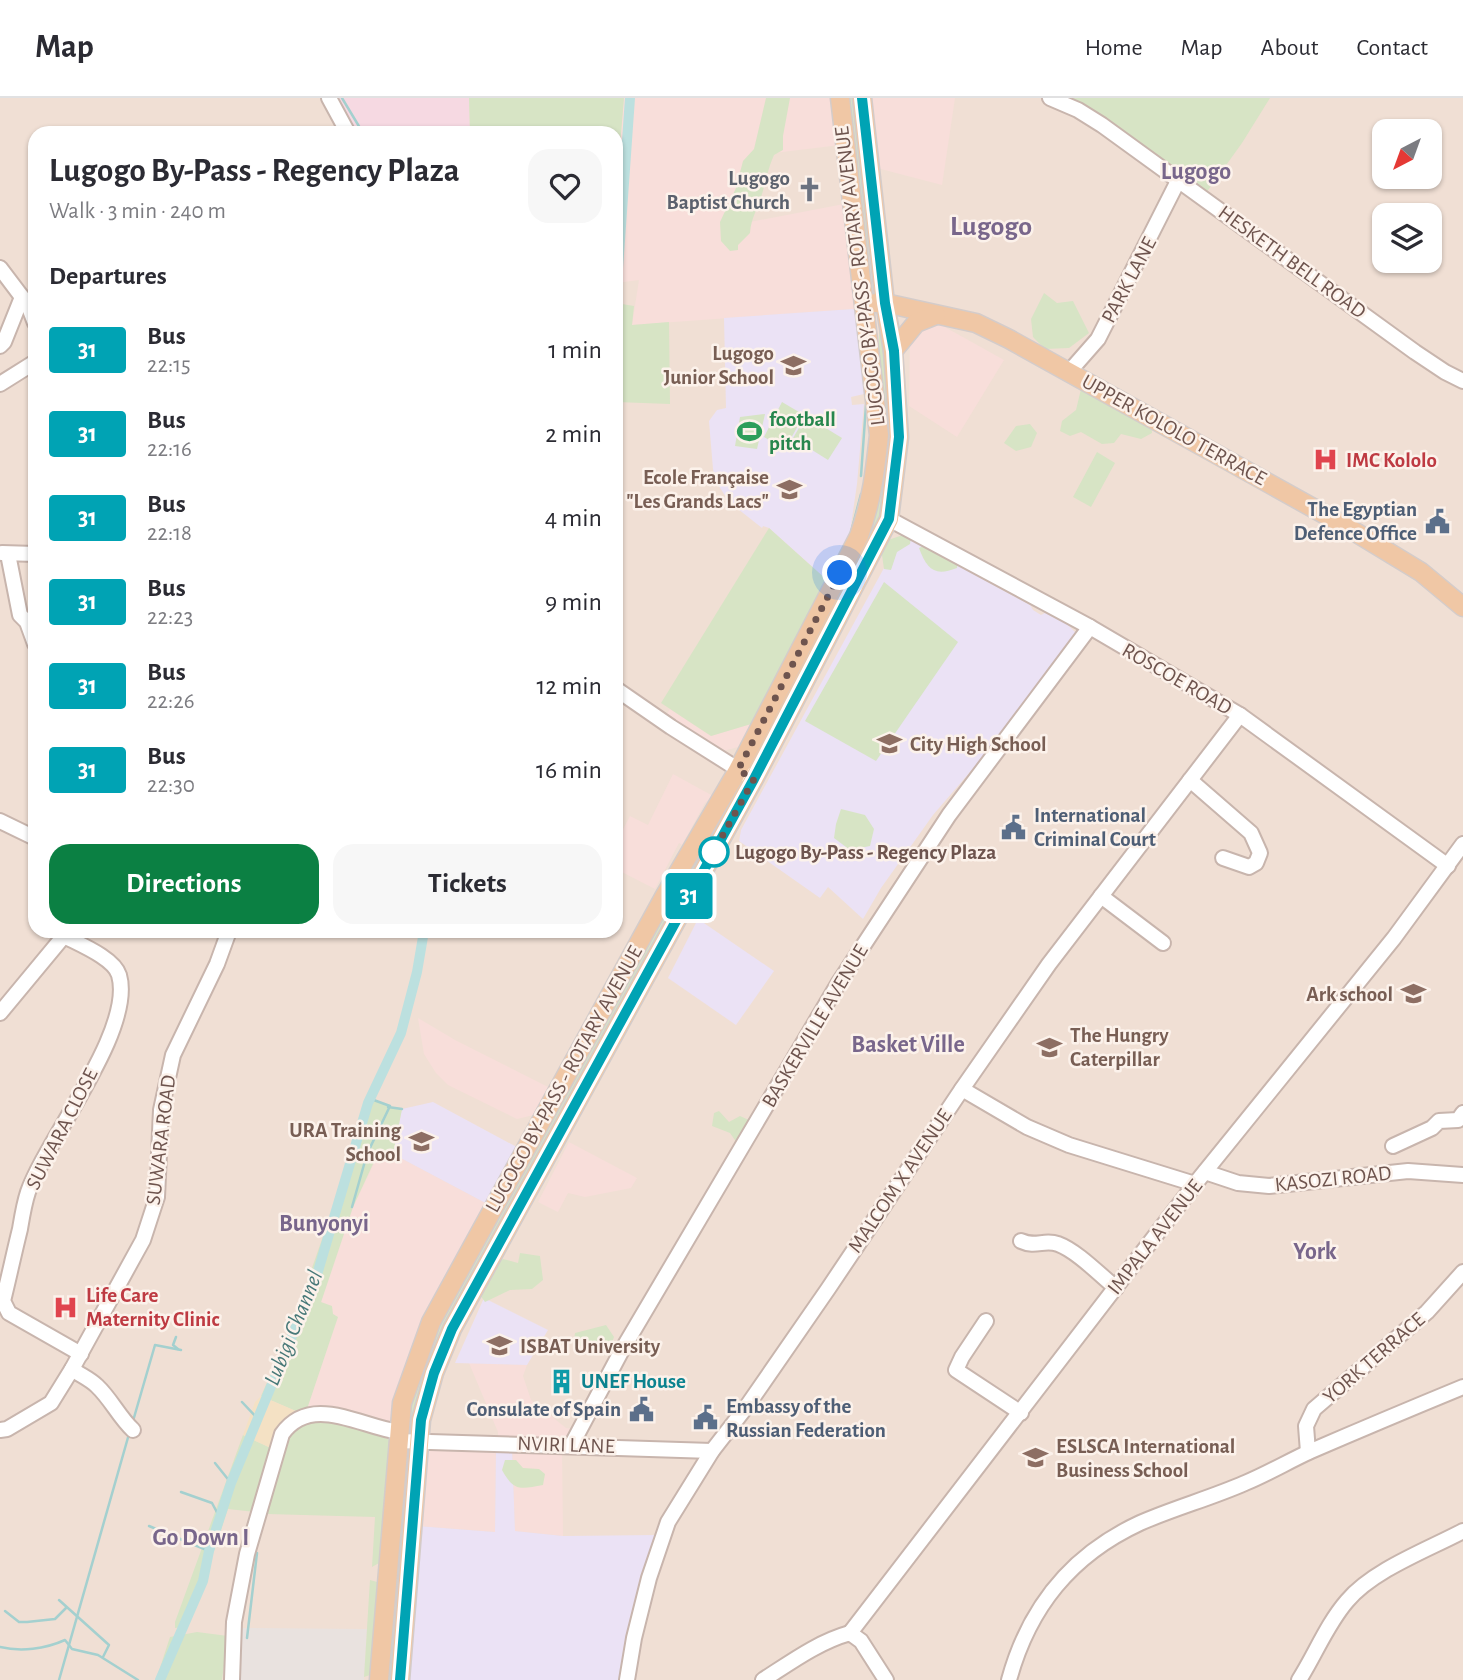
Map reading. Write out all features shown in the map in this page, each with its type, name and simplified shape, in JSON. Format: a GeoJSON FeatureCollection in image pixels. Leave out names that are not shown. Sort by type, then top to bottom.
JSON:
{"type":"FeatureCollection","features":[{"type":"Feature","properties":{"kind":"main road","name":"LUGOGO BY-PASS - ROTARY AVENUE"},"geometry":{"type":"LineString","coordinates":[[379,1680],[402,1403],[431,1322],[663,897],[746,774],[859,536],[868,511],[879,435],[840,98]]}},
{"type":"Feature","properties":{"kind":"main road","name":"LUGOGO BY-PASS - ROTARY AVENUE"},"geometry":{"type":"LineString","coordinates":[[400,1680],[419,1441],[426,1398],[452,1329],[746,774],[889,519],[899,437],[894,351],[885,303],[862,98]]}},
{"type":"Feature","properties":{"kind":"main road"},"geometry":{"type":"LineString","coordinates":[[857,236],[877,234]]}},
{"type":"Feature","properties":{"kind":"main road","name":"UPPER KOLOLO TERRACE"},"geometry":{"type":"LineString","coordinates":[[864,303],[885,303],[976,323],[1342,524],[1421,572],[1463,607]]}},
{"type":"Feature","properties":{"kind":"main road"},"geometry":{"type":"LineString","coordinates":[[894,351],[916,323],[936,315]]}},
{"type":"Feature","properties":{"kind":"street"},"geometry":{"type":"LineString","coordinates":[[329,98],[344,126]]}},
{"type":"Feature","properties":{"kind":"street","name":"HESKETH BELL ROAD"},"geometry":{"type":"LineString","coordinates":[[1050,98],[1078,110],[1102,125],[1428,361],[1463,381]]}},
{"type":"Feature","properties":{"kind":"street","name":"PARK LANE"},"geometry":{"type":"LineString","coordinates":[[1069,372],[1098,339],[1178,181]]}},
{"type":"Feature","properties":{"kind":"street"},"geometry":{"type":"LineString","coordinates":[[0,268],[28,309]]}},
{"type":"Feature","properties":{"kind":"street"},"geometry":{"type":"LineString","coordinates":[[0,346],[22,297]]}},
{"type":"Feature","properties":{"kind":"street"},"geometry":{"type":"LineString","coordinates":[[0,384],[28,366]]}},
{"type":"Feature","properties":{"kind":"street","name":"ROSCOE ROAD"},"geometry":{"type":"LineString","coordinates":[[889,519],[1090,627],[1240,715],[1448,866]]}},
{"type":"Feature","properties":{"kind":"street"},"geometry":{"type":"LineString","coordinates":[[28,555],[4,554],[20,615],[28,625]]}},
{"type":"Feature","properties":{"kind":"street","name":"BASKERVILLE AVENUE"},"geometry":{"type":"LineString","coordinates":[[571,1446],[622,1350],[838,984],[949,815],[1090,627]]}},
{"type":"Feature","properties":{"kind":"street"},"geometry":{"type":"LineString","coordinates":[[623,694],[746,774]]}},
{"type":"Feature","properties":{"kind":"street","name":"MALCOM X AVENUE"},"geometry":{"type":"LineString","coordinates":[[627,1680],[634,1637],[649,1578],[668,1522],[712,1451],[747,1406],[1042,974],[1240,715]]}},
{"type":"Feature","properties":{"kind":"street"},"geometry":{"type":"LineString","coordinates":[[1190,780],[1251,833],[1260,853],[1256,863],[1249,867],[1223,858]]}},
{"type":"Feature","properties":{"kind":"street"},"geometry":{"type":"LineString","coordinates":[[0,821],[28,835]]}},
{"type":"Feature","properties":{"kind":"street","name":"IMPALA AVENUE"},"geometry":{"type":"LineString","coordinates":[[850,1633],[1205,1172],[1385,948],[1463,844]]}},
{"type":"Feature","properties":{"kind":"street"},"geometry":{"type":"LineString","coordinates":[[1101,896],[1163,943]]}},
{"type":"Feature","properties":{"kind":"street"},"geometry":{"type":"LineString","coordinates":[[0,1013],[63,938]]}},
{"type":"Feature","properties":{"kind":"street","name":"SUWARA CLOSE"},"geometry":{"type":"LineString","coordinates":[[72,938],[115,967],[119,974],[122,996],[101,1054],[28,1192],[3,1301],[9,1312],[81,1354]]}},
{"type":"Feature","properties":{"kind":"street","name":"SUWARA ROAD"},"geometry":{"type":"LineString","coordinates":[[0,1430],[51,1403],[143,1240],[157,1197],[161,1110],[173,1055],[217,964],[226,938]]}},
{"type":"Feature","properties":{"kind":"street"},"geometry":{"type":"LineString","coordinates":[[962,1089],[1027,1127],[1069,1145],[1195,1185]]}},
{"type":"Feature","properties":{"kind":"street"},"geometry":{"type":"LineString","coordinates":[[1393,1146],[1432,1128],[1439,1121],[1458,1120],[1463,1113]]}},
{"type":"Feature","properties":{"kind":"street","name":"KASOZI ROAD"},"geometry":{"type":"LineString","coordinates":[[1205,1172],[1238,1183],[1269,1186],[1408,1171],[1463,1175]]}},
{"type":"Feature","properties":{"kind":"street"},"geometry":{"type":"LineString","coordinates":[[1021,1241],[1030,1245],[1057,1243],[1116,1288]]}},
{"type":"Feature","properties":{"kind":"street","name":"YORK TERRACE"},"geometry":{"type":"LineString","coordinates":[[1308,1452],[1306,1426],[1314,1409],[1427,1312],[1463,1272]]}},
{"type":"Feature","properties":{"kind":"street"},"geometry":{"type":"LineString","coordinates":[[986,1321],[956,1370],[1021,1413]]}},
{"type":"Feature","properties":{"kind":"street"},"geometry":{"type":"LineString","coordinates":[[72,1370],[97,1386],[133,1430]]}},
{"type":"Feature","properties":{"kind":"street"},"geometry":{"type":"LineString","coordinates":[[1009,1680],[1014,1662],[1049,1594],[1062,1577],[1096,1547],[1141,1522],[1245,1483],[1308,1452],[1463,1387]]}},
{"type":"Feature","properties":{"kind":"street","name":"NVIRI LANE"},"geometry":{"type":"LineString","coordinates":[[232,1680],[234,1622],[247,1554],[282,1434],[287,1426],[301,1416],[314,1413],[354,1419],[419,1441],[712,1451]]}},
{"type":"Feature","properties":{"kind":"street"},"geometry":{"type":"LineString","coordinates":[[1298,1680],[1339,1612],[1358,1591],[1378,1576],[1463,1531]]}},
{"type":"Feature","properties":{"kind":"street"},"geometry":{"type":"LineString","coordinates":[[763,1680],[815,1647],[850,1633],[861,1641],[886,1680]]}},
{"type":"Feature","properties":{"kind":"shaded area"},"geometry":{"type":"Polygon","coordinates":[[[0,98],[1463,98],[1463,1680],[0,1680],[0,98]]]}},
{"type":"Feature","properties":{"kind":"shaded area"},"geometry":{"type":"Polygon","coordinates":[[[338,98],[469,98],[470,126],[353,126],[338,98]]]}},
{"type":"Feature","properties":{"kind":"shaded area"},"geometry":{"type":"Polygon","coordinates":[[[624,98],[834,98],[840,145],[766,154],[734,225],[844,204],[858,314],[853,309],[632,325],[639,280],[623,282],[622,126],[624,98]]]}},
{"type":"Feature","properties":{"kind":"shaded area"},"geometry":{"type":"Polygon","coordinates":[[[869,98],[955,98],[942,185],[877,168],[869,98]]]}},
{"type":"Feature","properties":{"kind":"shaded area","name":"Ecole Française \"Les Grands Lacs\""},"geometry":{"type":"Polygon","coordinates":[[[853,309],[858,314],[864,394],[851,397],[852,405],[864,404],[857,484],[850,532],[828,581],[769,528],[762,528],[733,505],[724,494],[715,480],[709,421],[717,410],[726,408],[724,318],[853,309]]]}},
{"type":"Feature","properties":{"kind":"shaded area"},"geometry":{"type":"Polygon","coordinates":[[[928,324],[943,326],[1004,360],[957,437],[909,406],[910,335],[928,324]]]}},
{"type":"Feature","properties":{"kind":"shaded area","name":"City High School"},"geometry":{"type":"Polygon","coordinates":[[[902,535],[1030,605],[1041,615],[1045,613],[1067,624],[1076,633],[976,765],[933,815],[881,888],[863,919],[828,887],[820,898],[739,841],[741,830],[902,535]]]}},
{"type":"Feature","properties":{"kind":"shaded area"},"geometry":{"type":"Polygon","coordinates":[[[670,709],[711,736],[751,724],[738,747],[723,751],[666,715],[670,709]]]}},
{"type":"Feature","properties":{"kind":"shaded area"},"geometry":{"type":"Polygon","coordinates":[[[673,774],[713,796],[705,803],[682,845],[679,843],[655,889],[623,873],[623,830],[630,816],[648,825],[673,774]]]}},
{"type":"Feature","properties":{"kind":"shaded area"},"geometry":{"type":"Polygon","coordinates":[[[698,919],[774,971],[736,1025],[668,978],[698,919]]]}},
{"type":"Feature","properties":{"kind":"shaded area"},"geometry":{"type":"Polygon","coordinates":[[[418,1018],[455,1040],[552,1089],[538,1114],[517,1119],[448,1085],[436,1073],[424,1054],[418,1018]]]}},
{"type":"Feature","properties":{"kind":"shaded area"},"geometry":{"type":"Polygon","coordinates":[[[433,1102],[526,1152],[493,1207],[393,1154],[402,1109],[433,1102]]]}},
{"type":"Feature","properties":{"kind":"shaded area"},"geometry":{"type":"Polygon","coordinates":[[[569,1142],[637,1178],[631,1188],[585,1197],[568,1193],[558,1212],[538,1202],[569,1142]]]}},
{"type":"Feature","properties":{"kind":"shaded area"},"geometry":{"type":"Polygon","coordinates":[[[379,1153],[393,1154],[493,1207],[465,1256],[457,1253],[425,1334],[410,1349],[390,1424],[305,1415],[333,1314],[321,1303],[353,1207],[379,1153]]]}},
{"type":"Feature","properties":{"kind":"shaded area","name":"ISBAT University"},"geometry":{"type":"Polygon","coordinates":[[[484,1298],[548,1330],[527,1365],[455,1363],[484,1298]]]}},
{"type":"Feature","properties":{"kind":"shaded area"},"geometry":{"type":"Polygon","coordinates":[[[469,1363],[527,1365],[523,1376],[531,1400],[566,1428],[573,1429],[570,1434],[560,1439],[498,1437],[469,1363]]]}},
{"type":"Feature","properties":{"kind":"shaded area"},"geometry":{"type":"Polygon","coordinates":[[[496,1446],[495,1532],[417,1526],[427,1449],[496,1446]]]}},
{"type":"Feature","properties":{"kind":"shaded area"},"geometry":{"type":"Polygon","coordinates":[[[496,1446],[512,1446],[515,1531],[563,1536],[658,1535],[630,1627],[623,1680],[404,1680],[417,1526],[495,1532],[496,1446]]]}},
{"type":"Feature","properties":{"kind":"shaded area"},"geometry":{"type":"Polygon","coordinates":[[[512,1446],[562,1450],[563,1536],[515,1531],[512,1446]]]}},
{"type":"Feature","properties":{"kind":"shaded area"},"geometry":{"type":"Polygon","coordinates":[[[242,1628],[367,1629],[364,1680],[240,1680],[242,1628]]]}},
{"type":"Feature","properties":{"kind":"green space"},"geometry":{"type":"Polygon","coordinates":[[[469,98],[624,98],[622,126],[470,126],[469,98]]]}},
{"type":"Feature","properties":{"kind":"green space"},"geometry":{"type":"Polygon","coordinates":[[[766,98],[790,98],[783,150],[774,155],[772,160],[750,233],[738,245],[738,250],[730,251],[721,241],[720,222],[736,188],[743,161],[754,149],[766,98]]]}},
{"type":"Feature","properties":{"kind":"green space"},"geometry":{"type":"Polygon","coordinates":[[[846,98],[857,98],[866,182],[869,260],[873,288],[870,290],[846,98]]]}},
{"type":"Feature","properties":{"kind":"green space"},"geometry":{"type":"Polygon","coordinates":[[[1065,98],[1270,98],[1206,193],[1065,98]]]}},
{"type":"Feature","properties":{"kind":"green space"},"geometry":{"type":"Polygon","coordinates":[[[1044,293],[1057,303],[1073,301],[1089,333],[1069,348],[1045,349],[1033,337],[1031,319],[1044,293]]]}},
{"type":"Feature","properties":{"kind":"green space"},"geometry":{"type":"Polygon","coordinates":[[[623,304],[634,306],[632,325],[669,322],[670,404],[623,402],[623,304]]]}},
{"type":"Feature","properties":{"kind":"green space"},"geometry":{"type":"Polygon","coordinates":[[[879,323],[884,325],[892,448],[887,505],[750,769],[746,768],[864,540],[879,323]]]}},
{"type":"Feature","properties":{"kind":"green space"},"geometry":{"type":"Polygon","coordinates":[[[1081,389],[1151,423],[1152,433],[1141,439],[1121,434],[1114,443],[1102,444],[1081,432],[1070,436],[1060,431],[1062,421],[1076,410],[1081,389]]]}},
{"type":"Feature","properties":{"kind":"green space"},"geometry":{"type":"Polygon","coordinates":[[[782,402],[804,415],[785,449],[764,437],[782,402]]]}},
{"type":"Feature","properties":{"kind":"green space","name":"football pitch"},"geometry":{"type":"Polygon","coordinates":[[[765,414],[757,449],[735,446],[740,417],[765,414]]]}},
{"type":"Feature","properties":{"kind":"green space"},"geometry":{"type":"Polygon","coordinates":[[[806,416],[842,438],[828,460],[793,438],[806,416]]]}},
{"type":"Feature","properties":{"kind":"green space"},"geometry":{"type":"Polygon","coordinates":[[[1030,424],[1037,433],[1031,447],[1016,451],[1004,443],[1016,426],[1030,424]]]}},
{"type":"Feature","properties":{"kind":"green space"},"geometry":{"type":"Polygon","coordinates":[[[1097,452],[1115,463],[1091,507],[1073,497],[1097,452]]]}},
{"type":"Feature","properties":{"kind":"green space"},"geometry":{"type":"Polygon","coordinates":[[[769,528],[828,581],[802,636],[751,724],[711,736],[661,703],[769,528]]]}},
{"type":"Feature","properties":{"kind":"green space"},"geometry":{"type":"Polygon","coordinates":[[[906,534],[911,538],[910,544],[897,552],[891,570],[884,569],[881,548],[885,541],[906,534]]]}},
{"type":"Feature","properties":{"kind":"green space"},"geometry":{"type":"Polygon","coordinates":[[[919,548],[936,548],[958,560],[957,568],[942,572],[932,569],[919,548]]]}},
{"type":"Feature","properties":{"kind":"green space"},"geometry":{"type":"Polygon","coordinates":[[[884,582],[958,642],[876,761],[805,721],[884,582]]]}},
{"type":"Feature","properties":{"kind":"green space"},"geometry":{"type":"Polygon","coordinates":[[[737,778],[745,779],[572,1100],[567,1098],[538,1151],[542,1154],[412,1433],[406,1435],[408,1402],[444,1310],[737,778]]]}},
{"type":"Feature","properties":{"kind":"green space"},"geometry":{"type":"Polygon","coordinates":[[[841,809],[865,815],[874,829],[870,846],[850,850],[834,838],[841,809]]]}},
{"type":"Feature","properties":{"kind":"green space"},"geometry":{"type":"Polygon","coordinates":[[[371,1099],[402,1109],[393,1154],[378,1153],[353,1207],[321,1302],[332,1306],[333,1314],[338,1317],[305,1415],[261,1396],[291,1328],[371,1099]]]}},
{"type":"Feature","properties":{"kind":"green space"},"geometry":{"type":"Polygon","coordinates":[[[719,1111],[729,1122],[740,1116],[751,1121],[737,1143],[730,1133],[712,1126],[714,1113],[719,1111]]]}},
{"type":"Feature","properties":{"kind":"green space"},"geometry":{"type":"Polygon","coordinates":[[[520,1253],[540,1256],[543,1280],[532,1289],[510,1290],[485,1302],[480,1295],[486,1274],[503,1259],[518,1263],[520,1253]]]}},
{"type":"Feature","properties":{"kind":"green space"},"geometry":{"type":"Polygon","coordinates":[[[606,1325],[614,1337],[609,1350],[586,1348],[574,1340],[575,1333],[606,1325]]]}},
{"type":"Feature","properties":{"kind":"green space"},"geometry":{"type":"Polygon","coordinates":[[[318,1420],[354,1426],[390,1440],[379,1563],[372,1567],[375,1517],[267,1514],[287,1435],[296,1425],[318,1420]]]}},
{"type":"Feature","properties":{"kind":"green space"},"geometry":{"type":"Polygon","coordinates":[[[243,1435],[273,1449],[255,1512],[228,1509],[195,1607],[183,1627],[175,1628],[175,1622],[243,1435]]]}},
{"type":"Feature","properties":{"kind":"green space"},"geometry":{"type":"Polygon","coordinates":[[[405,1448],[411,1448],[398,1591],[395,1680],[384,1680],[405,1448]]]}},
{"type":"Feature","properties":{"kind":"green space"},"geometry":{"type":"Polygon","coordinates":[[[505,1460],[516,1460],[523,1468],[539,1469],[545,1474],[543,1485],[524,1488],[514,1485],[502,1470],[505,1460]]]}},
{"type":"Feature","properties":{"kind":"green space"},"geometry":{"type":"Polygon","coordinates":[[[370,1580],[377,1582],[370,1675],[364,1677],[370,1580]]]}},
{"type":"Feature","properties":{"kind":"green space"},"geometry":{"type":"Polygon","coordinates":[[[197,1632],[228,1636],[222,1680],[156,1680],[170,1637],[197,1632]]]}},
{"type":"Feature","properties":{"kind":"sand"},"geometry":{"type":"Polygon","coordinates":[[[261,1396],[305,1415],[273,1449],[243,1435],[255,1402],[261,1396]]]}},
{"type":"Feature","properties":{"kind":"waterway"},"geometry":{"type":"LineString","coordinates":[[342,98],[359,126]]}},
{"type":"Feature","properties":{"kind":"waterway","name":"Lubigi Channel"},"geometry":{"type":"LineString","coordinates":[[623,198],[630,98]]}},
{"type":"Feature","properties":{"kind":"waterway"},"geometry":{"type":"LineString","coordinates":[[861,476],[866,405]]}},
{"type":"Feature","properties":{"kind":"waterway"},"geometry":{"type":"LineString","coordinates":[[850,536],[861,494]]}},
{"type":"Feature","properties":{"kind":"waterway","name":"Lubigi Channel"},"geometry":{"type":"LineString","coordinates":[[160,1680],[203,1581],[209,1551],[231,1483],[316,1278],[368,1103],[401,1033],[423,938]]}},
{"type":"Feature","properties":{"kind":"waterway"},"geometry":{"type":"LineString","coordinates":[[352,1207],[367,1154],[390,1106],[371,1099],[368,1103]]}},
{"type":"Feature","properties":{"kind":"waterway"},"geometry":{"type":"LineString","coordinates":[[388,1107],[402,1109]]}},
{"type":"Feature","properties":{"kind":"waterway"},"geometry":{"type":"LineString","coordinates":[[176,1337],[173,1345],[178,1349]]}},
{"type":"Feature","properties":{"kind":"waterway"},"geometry":{"type":"LineString","coordinates":[[133,1421],[155,1345],[181,1350]]}},
{"type":"Feature","properties":{"kind":"waterway"},"geometry":{"type":"LineString","coordinates":[[242,1402],[258,1419]]}},
{"type":"Feature","properties":{"kind":"waterway"},"geometry":{"type":"LineString","coordinates":[[59,1680],[129,1434]]}},
{"type":"Feature","properties":{"kind":"waterway"},"geometry":{"type":"LineString","coordinates":[[215,1463],[231,1483]]}},
{"type":"Feature","properties":{"kind":"waterway"},"geometry":{"type":"LineString","coordinates":[[181,1492],[212,1503],[220,1518]]}},
{"type":"Feature","properties":{"kind":"waterway"},"geometry":{"type":"LineString","coordinates":[[149,1526],[209,1551]]}},
{"type":"Feature","properties":{"kind":"waterway"},"geometry":{"type":"LineString","coordinates":[[247,1638],[257,1553]]}},
{"type":"Feature","properties":{"kind":"waterway"},"geometry":{"type":"LineString","coordinates":[[59,1600],[109,1645],[103,1657]]}},
{"type":"Feature","properties":{"kind":"waterway"},"geometry":{"type":"LineString","coordinates":[[5,1611],[19,1622],[27,1622],[55,1619],[66,1608]]}},
{"type":"Feature","properties":{"kind":"waterway"},"geometry":{"type":"LineString","coordinates":[[0,1647],[33,1649],[65,1640],[72,1649],[98,1655],[138,1680]]}},
{"type":"Feature","properties":{"kind":"bus line","name":"31"},"geometry":{"type":"LineString","coordinates":[[400,1680],[421,1420],[434,1373],[452,1329],[754,779],[889,519],[899,437],[894,351],[885,303],[862,98]]}},
{"type":"Feature","properties":{"kind":"place","name":"Lugogo Baptist Church"},"geometry":{"type":"Point","coordinates":[810,190]}},
{"type":"Feature","properties":{"kind":"place","name":"Lugogo Junior School"},"geometry":{"type":"Point","coordinates":[794,365]}},
{"type":"Feature","properties":{"kind":"place","name":"football pitch"},"geometry":{"type":"Point","coordinates":[749,431]}},
{"type":"Feature","properties":{"kind":"place","name":"IMC Kololo"},"geometry":{"type":"Point","coordinates":[1326,460]}},
{"type":"Feature","properties":{"kind":"place","name":"Ecole Française \"Les Grands Lacs\""},"geometry":{"type":"Point","coordinates":[789,489]}},
{"type":"Feature","properties":{"kind":"place","name":"The Egyptian Defence Office"},"geometry":{"type":"Point","coordinates":[1437,521]}},
{"type":"Feature","properties":{"kind":"place","name":"City High School"},"geometry":{"type":"Point","coordinates":[890,744]}},
{"type":"Feature","properties":{"kind":"place","name":"International Criminal Court"},"geometry":{"type":"Point","coordinates":[1014,827]}},
{"type":"Feature","properties":{"kind":"place","name":"Lugogo By-Pass - Regency Plaza"},"geometry":{"type":"Point","coordinates":[714,852]}},
{"type":"Feature","properties":{"kind":"place","name":"Ark school"},"geometry":{"type":"Point","coordinates":[1413,994]}},
{"type":"Feature","properties":{"kind":"place","name":"The Hungry Caterpillar"},"geometry":{"type":"Point","coordinates":[1050,1047]}},
{"type":"Feature","properties":{"kind":"place","name":"URA Training School"},"geometry":{"type":"Point","coordinates":[421,1142]}},
{"type":"Feature","properties":{"kind":"place","name":"Life Care Maternity Clinic"},"geometry":{"type":"Point","coordinates":[66,1307]}},
{"type":"Feature","properties":{"kind":"place","name":"ISBAT University"},"geometry":{"type":"Point","coordinates":[500,1346]}},
{"type":"Feature","properties":{"kind":"place","name":"UNEF House"},"geometry":{"type":"Point","coordinates":[561,1381]}},
{"type":"Feature","properties":{"kind":"place","name":"Consulate of Spain"},"geometry":{"type":"Point","coordinates":[641,1409]}},
{"type":"Feature","properties":{"kind":"place","name":"Embassy of the Russian Federation"},"geometry":{"type":"Point","coordinates":[706,1418]}},
{"type":"Feature","properties":{"kind":"place","name":"ESLSCA International Business School"},"geometry":{"type":"Point","coordinates":[1036,1458]}},
{"type":"Feature","properties":{"kind":"district","name":"Lugogo"},"geometry":{"type":"Point","coordinates":[1196,172]}},
{"type":"Feature","properties":{"kind":"district","name":"Lugogo"},"geometry":{"type":"Point","coordinates":[991,227]}},
{"type":"Feature","properties":{"kind":"district","name":"Basket Ville"},"geometry":{"type":"Point","coordinates":[908,1045]}},
{"type":"Feature","properties":{"kind":"district","name":"Bunyonyi"},"geometry":{"type":"Point","coordinates":[324,1224]}},
{"type":"Feature","properties":{"kind":"district","name":"York"},"geometry":{"type":"Point","coordinates":[1315,1252]}},
{"type":"Feature","properties":{"kind":"district","name":"Go Down I"},"geometry":{"type":"Point","coordinates":[201,1538]}},
{"type":"Feature","properties":{"kind":"route"},"geometry":{"type":"LineString","coordinates":[[714,852],[709,860],[754,779],[738,770],[840,573]]}}]}
